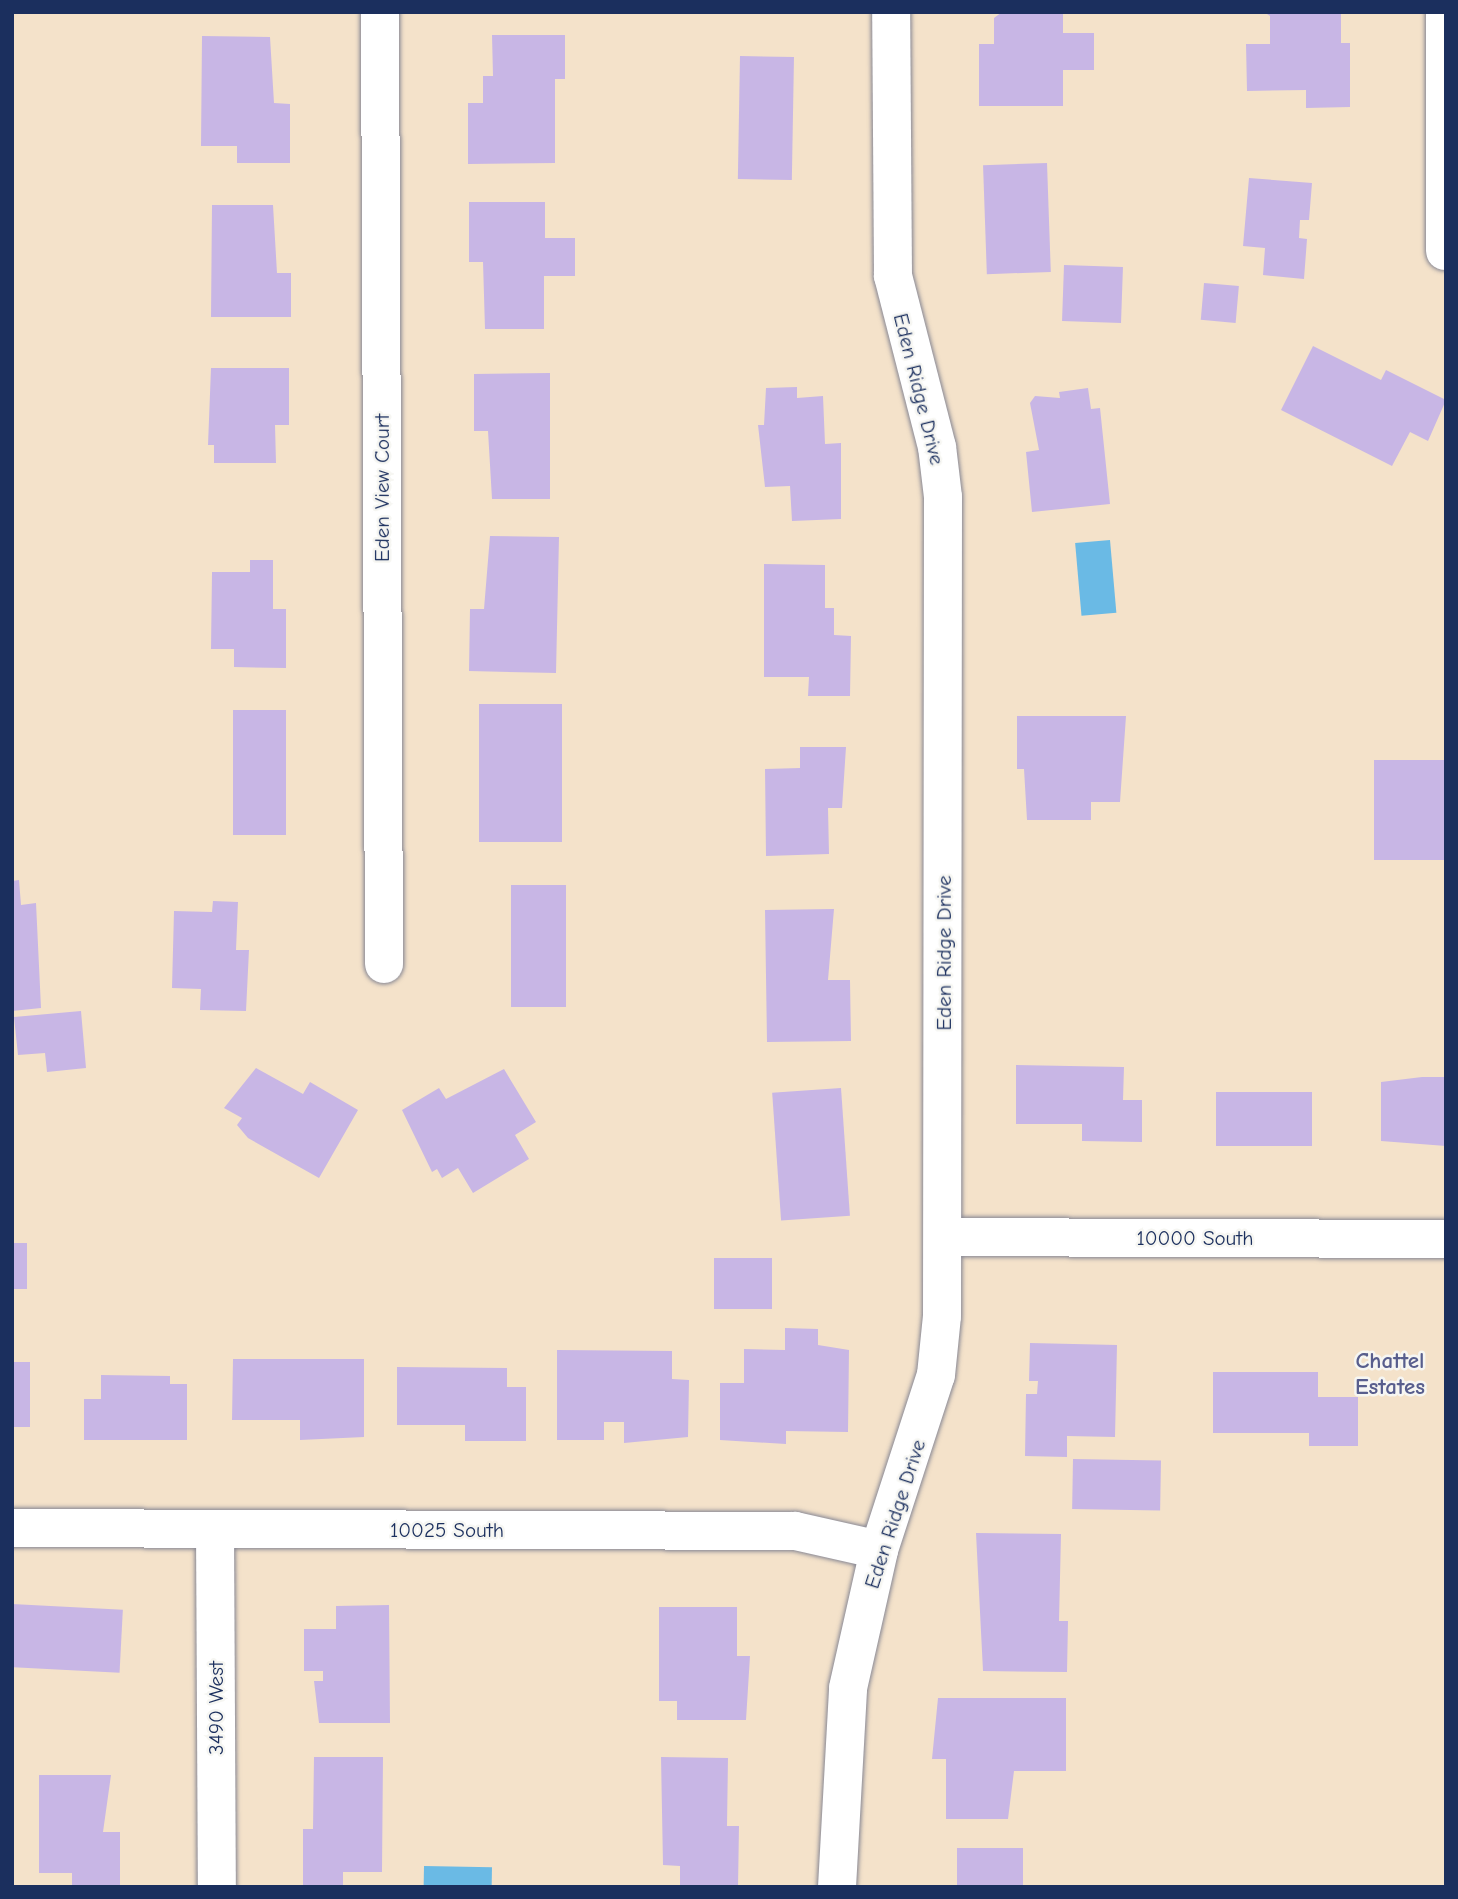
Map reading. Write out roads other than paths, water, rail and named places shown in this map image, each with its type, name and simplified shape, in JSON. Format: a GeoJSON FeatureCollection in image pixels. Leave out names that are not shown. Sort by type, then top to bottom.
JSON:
{"type":"FeatureCollection","features":[{"type":"Feature","properties":{"kind":"street","name":"Eden View Court"},"geometry":{"type":"LineString","coordinates":[[380,12],[384,964]]}},
{"type":"Feature","properties":{"kind":"street","name":"Eden Ridge Drive"},"geometry":{"type":"LineString","coordinates":[[837,1887],[848,1688],[879,1550],[936,1375],[944,1237],[943,498],[937,447],[893,276],[891,12]]}},
{"type":"Feature","properties":{"kind":"street"},"geometry":{"type":"LineString","coordinates":[[1445,12],[1445,251]]}},
{"type":"Feature","properties":{"kind":"street","name":"10000 South"},"geometry":{"type":"LineString","coordinates":[[944,1237],[1446,1239]]}},
{"type":"Feature","properties":{"kind":"street","name":"10025 South"},"geometry":{"type":"LineString","coordinates":[[12,1528],[795,1531],[879,1550]]}},
{"type":"Feature","properties":{"kind":"street","name":"3490 West"},"geometry":{"type":"LineString","coordinates":[[215,1529],[217,1887]]}},
{"type":"Feature","properties":{"kind":"water"},"geometry":{"type":"Polygon","coordinates":[[[1110,540],[1116,613],[1081,616],[1075,543],[1110,540]]]}},
{"type":"Feature","properties":{"kind":"water"},"geometry":{"type":"Polygon","coordinates":[[[424,1866],[492,1867],[492,1887],[424,1887],[424,1866]]]}},
{"type":"Feature","properties":{"kind":"district","name":"Chattel Estates"},"geometry":{"type":"Point","coordinates":[1390,1374]}}]}
